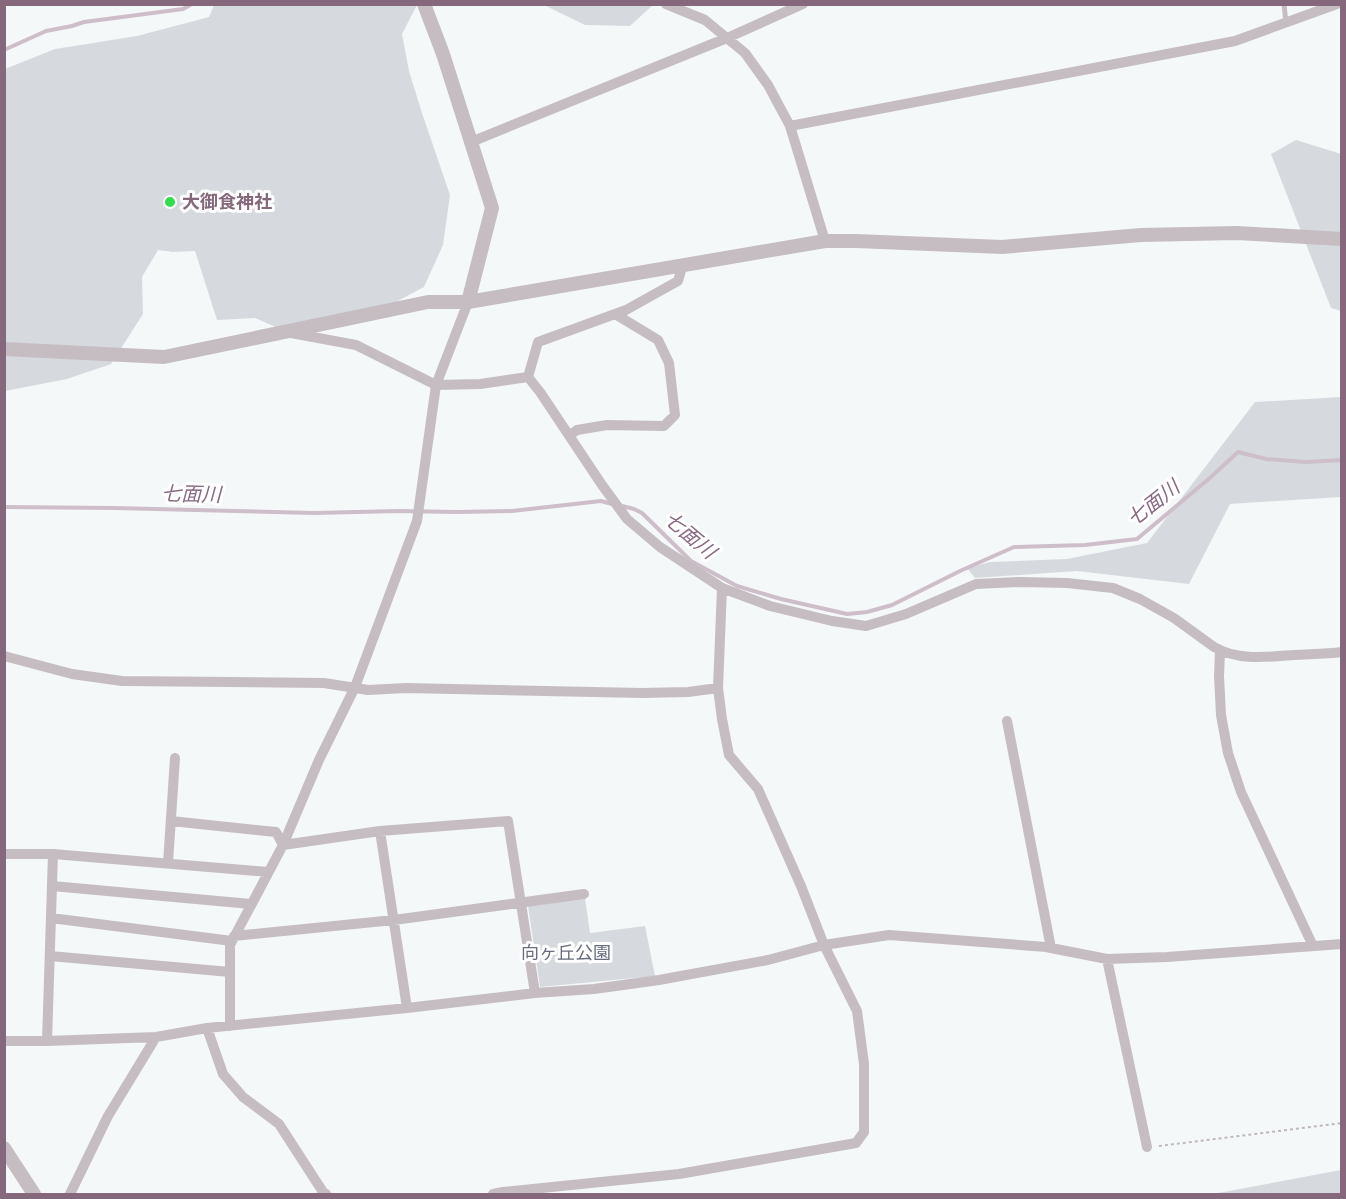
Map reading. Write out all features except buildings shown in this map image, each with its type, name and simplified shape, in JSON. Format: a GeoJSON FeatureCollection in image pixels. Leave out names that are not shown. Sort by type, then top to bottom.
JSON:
{"type":"FeatureCollection","features":[{"type":"Feature","properties":{"kind":"street"},"geometry":{"type":"LineString","coordinates":[[230,1026],[230,945],[283,845],[319,760],[355,687],[417,521],[436,385],[468,302],[492,208],[443,54],[424,4]]}},
{"type":"Feature","properties":{"kind":"street"},"geometry":{"type":"LineString","coordinates":[[666,4],[705,20],[745,53],[762,77],[790,126],[825,241]]}},
{"type":"Feature","properties":{"kind":"street"},"geometry":{"type":"LineString","coordinates":[[471,142],[727,38],[803,4]]}},
{"type":"Feature","properties":{"kind":"street"},"geometry":{"type":"LineString","coordinates":[[790,126],[1235,41],[1337,4]]}},
{"type":"Feature","properties":{"kind":"street"},"geometry":{"type":"LineString","coordinates":[[4,349],[164,357],[428,302],[468,302],[825,241],[1002,248],[1141,235],[1237,232],[1341,239]]}},
{"type":"Feature","properties":{"kind":"street"},"geometry":{"type":"LineString","coordinates":[[528,377],[538,342],[626,310],[678,280],[682,267]]}},
{"type":"Feature","properties":{"kind":"street"},"geometry":{"type":"LineString","coordinates":[[570,435],[577,429],[607,425],[664,426],[675,415],[669,363],[658,340],[615,314]]}},
{"type":"Feature","properties":{"kind":"street"},"geometry":{"type":"LineString","coordinates":[[285,332],[356,345],[436,385],[480,384],[528,377]]}},
{"type":"Feature","properties":{"kind":"street"},"geometry":{"type":"LineString","coordinates":[[528,377],[624,514],[660,547],[722,588],[770,606],[866,627],[906,614],[976,584],[1067,583],[1113,588],[1140,599],[1174,618],[1220,651],[1232,655],[1265,658],[1341,652]]}},
{"type":"Feature","properties":{"kind":"street"},"geometry":{"type":"LineString","coordinates":[[493,1194],[680,1174],[856,1143],[864,1132],[864,1064],[857,1011],[825,945],[758,789],[729,755],[718,688],[722,588]]}},
{"type":"Feature","properties":{"kind":"street"},"geometry":{"type":"LineString","coordinates":[[1220,651],[1221,715],[1228,753],[1241,792],[1313,946]]}},
{"type":"Feature","properties":{"kind":"street"},"geometry":{"type":"LineString","coordinates":[[4,656],[72,674],[122,681],[324,683],[368,690],[406,688],[642,693],[688,692],[718,688]]}},
{"type":"Feature","properties":{"kind":"street"},"geometry":{"type":"LineString","coordinates":[[1007,721],[1051,948]]}},
{"type":"Feature","properties":{"kind":"street"},"geometry":{"type":"LineString","coordinates":[[168,863],[175,758]]}},
{"type":"Feature","properties":{"kind":"street"},"geometry":{"type":"LineString","coordinates":[[283,845],[380,831],[508,820],[535,993]]}},
{"type":"Feature","properties":{"kind":"street"},"geometry":{"type":"LineString","coordinates":[[171,821],[276,832],[283,845]]}},
{"type":"Feature","properties":{"kind":"street"},"geometry":{"type":"LineString","coordinates":[[380,831],[407,1008]]}},
{"type":"Feature","properties":{"kind":"street"},"geometry":{"type":"LineString","coordinates":[[4,854],[53,854],[268,872]]}},
{"type":"Feature","properties":{"kind":"street"},"geometry":{"type":"LineString","coordinates":[[47,1041],[53,854]]}},
{"type":"Feature","properties":{"kind":"street"},"geometry":{"type":"LineString","coordinates":[[52,886],[251,904]]}},
{"type":"Feature","properties":{"kind":"street"},"geometry":{"type":"LineString","coordinates":[[51,918],[233,938],[394,920],[584,894]]}},
{"type":"Feature","properties":{"kind":"street"},"geometry":{"type":"LineString","coordinates":[[4,1041],[156,1037],[207,1028],[535,993],[594,989],[659,980],[768,960],[825,945],[889,935],[1051,948],[1107,959],[1167,957],[1341,944]]}},
{"type":"Feature","properties":{"kind":"street"},"geometry":{"type":"LineString","coordinates":[[50,956],[230,972]]}},
{"type":"Feature","properties":{"kind":"street"},"geometry":{"type":"LineString","coordinates":[[1107,959],[1147,1147]]}},
{"type":"Feature","properties":{"kind":"street"},"geometry":{"type":"LineString","coordinates":[[207,1028],[223,1074],[243,1097],[279,1124],[322,1192],[326,1194]]}},
{"type":"Feature","properties":{"kind":"street"},"geometry":{"type":"LineString","coordinates":[[70,1194],[108,1116],[156,1037]]}},
{"type":"Feature","properties":{"kind":"street"},"geometry":{"type":"LineString","coordinates":[[4,1148],[34,1194]]}},
{"type":"Feature","properties":{"kind":"lane"},"geometry":{"type":"LineString","coordinates":[[1284,4],[1286,23]]}},
{"type":"Feature","properties":{"kind":"path"},"geometry":{"type":"LineString","coordinates":[[1147,1147],[1341,1123]]}},
{"type":"Feature","properties":{"kind":"green space"},"geometry":{"type":"Polygon","coordinates":[[[214,5],[417,5],[402,34],[409,71],[450,195],[443,245],[424,287],[366,318],[285,331],[255,318],[217,320],[195,251],[158,250],[142,277],[143,314],[111,364],[67,379],[5,391],[5,69],[55,49],[137,36],[209,17],[214,5]]]}},
{"type":"Feature","properties":{"kind":"green space"},"geometry":{"type":"Polygon","coordinates":[[[544,5],[653,5],[630,26],[585,25],[544,5]]]}},
{"type":"Feature","properties":{"kind":"green space"},"geometry":{"type":"Polygon","coordinates":[[[1296,140],[1341,154],[1341,311],[1331,308],[1271,154],[1296,140]]]}},
{"type":"Feature","properties":{"kind":"green space"},"geometry":{"type":"Polygon","coordinates":[[[1341,397],[1341,497],[1230,504],[1189,584],[1077,571],[975,578],[967,568],[990,562],[1067,559],[1147,543],[1255,402],[1341,397]]]}},
{"type":"Feature","properties":{"kind":"green space","name":"向ヶ丘公園"},"geometry":{"type":"Polygon","coordinates":[[[585,898],[590,933],[645,926],[655,976],[540,987],[528,906],[585,898]]]}},
{"type":"Feature","properties":{"kind":"green space"},"geometry":{"type":"Polygon","coordinates":[[[1341,1170],[1341,1194],[1213,1194],[1341,1170]]]}},
{"type":"Feature","properties":{"kind":"waterway"},"geometry":{"type":"LineString","coordinates":[[4,50],[46,31],[84,22],[183,9],[192,4]]}},
{"type":"Feature","properties":{"kind":"waterway","name":"七面川"},"geometry":{"type":"LineString","coordinates":[[622,506],[642,513],[691,561],[737,586],[847,614],[867,612],[892,605],[1014,547],[1085,545],[1137,539],[1238,452],[1266,459],[1306,462],[1342,460]]}},
{"type":"Feature","properties":{"kind":"waterway","name":"七面川"},"geometry":{"type":"LineString","coordinates":[[4,507],[314,513],[512,511],[601,501],[612,504]]}},
{"type":"Feature","properties":{"kind":"place","name":"大御食神社"},"geometry":{"type":"Point","coordinates":[170,202]}}]}
